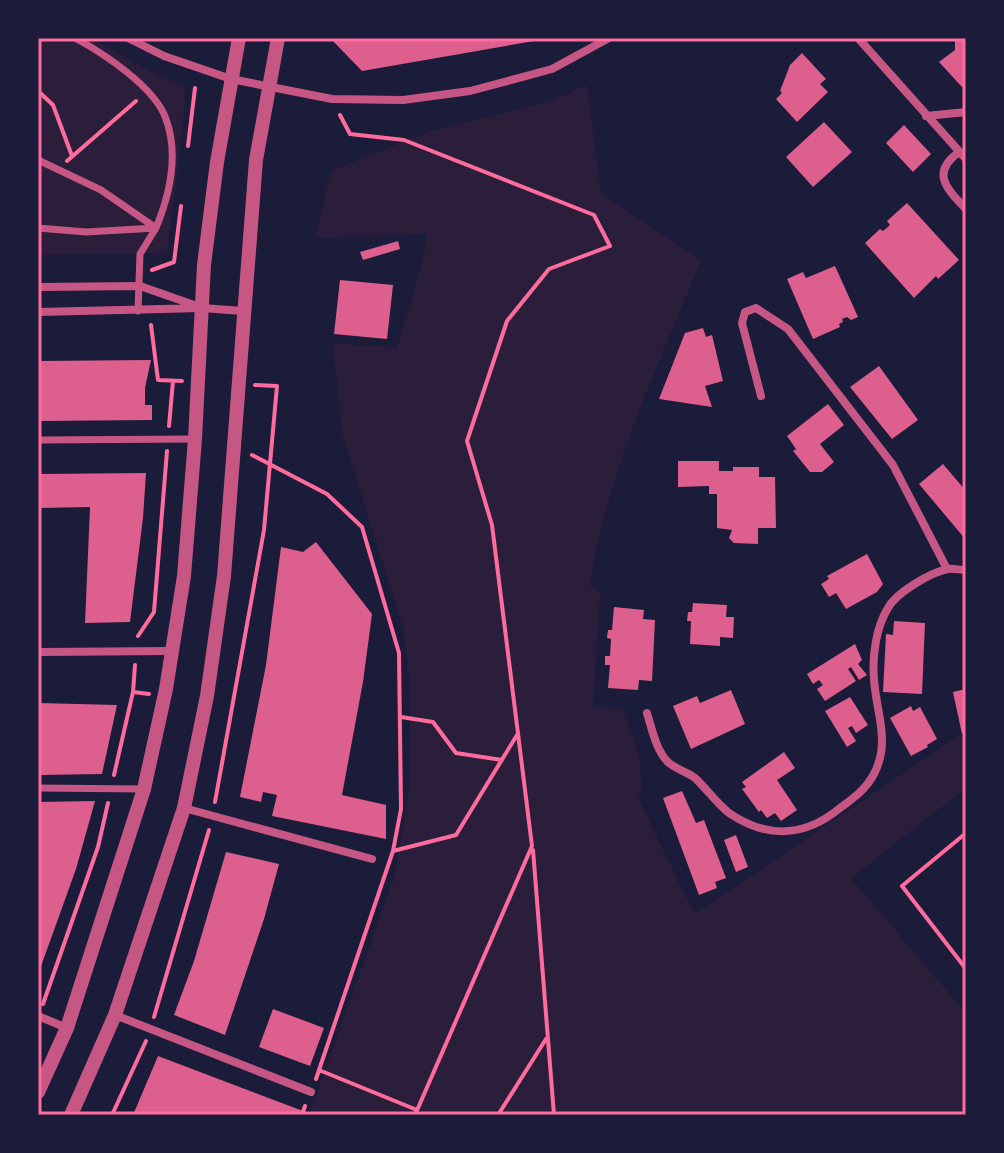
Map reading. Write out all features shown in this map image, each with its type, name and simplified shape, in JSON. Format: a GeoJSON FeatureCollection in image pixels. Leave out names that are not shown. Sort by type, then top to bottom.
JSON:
{"type":"FeatureCollection","features":[{"type":"Feature","properties":{"kind":"street"},"geometry":{"type":"LineString","coordinates":[[75,38],[129,73],[147,91],[166,118],[173,160],[169,196],[156,228],[140,254],[138,311]]}},
{"type":"Feature","properties":{"kind":"street"},"geometry":{"type":"LineString","coordinates":[[128,38],[164,56],[231,79],[332,99],[403,100],[470,91],[552,69],[609,38]]}},
{"type":"Feature","properties":{"kind":"street"},"geometry":{"type":"LineString","coordinates":[[38,1092],[67,1028],[144,789],[173,651],[184,576],[204,265],[217,162],[239,38]]}},
{"type":"Feature","properties":{"kind":"street"},"geometry":{"type":"LineString","coordinates":[[71,1115],[115,1015],[184,808],[207,696],[224,576],[236,447],[243,311],[256,160],[278,38]]}},
{"type":"Feature","properties":{"kind":"street"},"geometry":{"type":"LineString","coordinates":[[858,38],[966,159]]}},
{"type":"Feature","properties":{"kind":"street"},"geometry":{"type":"LineString","coordinates":[[926,116],[966,112]]}},
{"type":"Feature","properties":{"kind":"street"},"geometry":{"type":"LineString","coordinates":[[959,152],[948,160],[942,176],[947,189],[966,209]]}},
{"type":"Feature","properties":{"kind":"street"},"geometry":{"type":"LineString","coordinates":[[38,160],[101,190],[156,228]]}},
{"type":"Feature","properties":{"kind":"street"},"geometry":{"type":"LineString","coordinates":[[38,228],[86,232],[156,228]]}},
{"type":"Feature","properties":{"kind":"street"},"geometry":{"type":"LineString","coordinates":[[38,287],[140,286],[202,308]]}},
{"type":"Feature","properties":{"kind":"street"},"geometry":{"type":"LineString","coordinates":[[38,312],[202,308],[243,311]]}},
{"type":"Feature","properties":{"kind":"street"},"geometry":{"type":"LineString","coordinates":[[761,396],[742,323],[745,312],[756,308],[788,329],[893,465],[947,569]]}},
{"type":"Feature","properties":{"kind":"street"},"geometry":{"type":"LineString","coordinates":[[38,440],[195,439]]}},
{"type":"Feature","properties":{"kind":"street"},"geometry":{"type":"LineString","coordinates":[[647,713],[659,750],[669,763],[694,778],[729,812],[749,824],[771,831],[793,833],[816,824],[865,788],[879,763],[883,750],[883,726],[874,678],[875,654],[879,628],[888,606],[913,585],[947,569],[966,570]]}},
{"type":"Feature","properties":{"kind":"street"},"geometry":{"type":"LineString","coordinates":[[38,652],[173,651]]}},
{"type":"Feature","properties":{"kind":"street"},"geometry":{"type":"LineString","coordinates":[[38,788],[144,789]]}},
{"type":"Feature","properties":{"kind":"street"},"geometry":{"type":"LineString","coordinates":[[184,808],[372,859]]}},
{"type":"Feature","properties":{"kind":"street"},"geometry":{"type":"LineString","coordinates":[[40,1012],[67,1028]]}},
{"type":"Feature","properties":{"kind":"street"},"geometry":{"type":"LineString","coordinates":[[115,1015],[311,1092]]}},
{"type":"Feature","properties":{"kind":"path"},"geometry":{"type":"LineString","coordinates":[[38,91],[53,105],[72,156]]}},
{"type":"Feature","properties":{"kind":"path"},"geometry":{"type":"LineString","coordinates":[[60,169],[147,91]]}},
{"type":"Feature","properties":{"kind":"path"},"geometry":{"type":"LineString","coordinates":[[332,99],[350,134],[404,140],[594,215],[610,246],[549,269],[507,321],[467,441],[492,525],[532,846],[554,1115]]}},
{"type":"Feature","properties":{"kind":"path"},"geometry":{"type":"LineString","coordinates":[[169,427],[173,381]]}},
{"type":"Feature","properties":{"kind":"path"},"geometry":{"type":"LineString","coordinates":[[137,648],[138,633],[154,612],[168,442]]}},
{"type":"Feature","properties":{"kind":"path"},"geometry":{"type":"LineString","coordinates":[[236,447],[327,494],[362,527],[399,653],[401,809],[393,851],[302,1115]]}},
{"type":"Feature","properties":{"kind":"path"},"geometry":{"type":"LineString","coordinates":[[112,785],[133,692],[135,662]]}},
{"type":"Feature","properties":{"kind":"path"},"geometry":{"type":"LineString","coordinates":[[133,692],[161,696]]}},
{"type":"Feature","properties":{"kind":"path"},"geometry":{"type":"LineString","coordinates":[[400,717],[433,722],[456,753],[502,760]]}},
{"type":"Feature","properties":{"kind":"path"},"geometry":{"type":"LineString","coordinates":[[393,851],[456,835],[518,733]]}},
{"type":"Feature","properties":{"kind":"path"},"geometry":{"type":"LineString","coordinates":[[40,1012],[98,847],[108,800]]}},
{"type":"Feature","properties":{"kind":"path"},"geometry":{"type":"LineString","coordinates":[[966,833],[902,886],[966,969]]}},
{"type":"Feature","properties":{"kind":"path"},"geometry":{"type":"LineString","coordinates":[[319,1070],[416,1113],[532,846]]}},
{"type":"Feature","properties":{"kind":"path"},"geometry":{"type":"LineString","coordinates":[[498,1115],[547,1037]]}},
{"type":"Feature","properties":{"kind":"shaded area"},"geometry":{"type":"Polygon","coordinates":[[[38,38],[90,38],[158,76],[185,85],[167,253],[38,255],[38,38]]]}},
{"type":"Feature","properties":{"kind":"shaded area"},"geometry":{"type":"Polygon","coordinates":[[[587,85],[601,193],[701,260],[651,380],[608,501],[590,585],[600,593],[593,707],[623,709],[639,754],[642,793],[638,797],[696,913],[966,731],[966,788],[851,878],[966,1013],[966,1115],[309,1115],[395,875],[410,786],[410,680],[403,627],[342,433],[333,343],[397,348],[422,265],[427,234],[315,238],[331,171],[436,129],[549,102],[587,85]]]}},
{"type":"Feature","properties":{"kind":"building"},"geometry":{"type":"Polygon","coordinates":[[[330,38],[540,38],[540,40],[362,71],[330,38]]]}},
{"type":"Feature","properties":{"kind":"building"},"geometry":{"type":"Polygon","coordinates":[[[955,38],[966,38],[966,87],[962,87],[939,62],[955,50],[955,38]]]}},
{"type":"Feature","properties":{"kind":"building"},"geometry":{"type":"Polygon","coordinates":[[[802,53],[826,79],[820,84],[828,92],[797,122],[776,99],[782,93],[780,91],[790,65],[802,53]]]}},
{"type":"Feature","properties":{"kind":"building"},"geometry":{"type":"Polygon","coordinates":[[[824,122],[852,152],[813,187],[786,157],[824,122]]]}},
{"type":"Feature","properties":{"kind":"building"},"geometry":{"type":"Polygon","coordinates":[[[904,125],[931,154],[913,172],[886,143],[904,125]]]}},
{"type":"Feature","properties":{"kind":"building"},"geometry":{"type":"Polygon","coordinates":[[[907,203],[959,260],[938,279],[936,276],[914,298],[865,243],[880,229],[883,231],[890,225],[887,221],[907,203]]]}},
{"type":"Feature","properties":{"kind":"building"},"geometry":{"type":"Polygon","coordinates":[[[398,241],[400,249],[363,260],[360,252],[398,241]]]}},
{"type":"Feature","properties":{"kind":"building"},"geometry":{"type":"Polygon","coordinates":[[[835,266],[858,317],[842,319],[840,327],[813,339],[787,279],[803,272],[806,278],[835,266]]]}},
{"type":"Feature","properties":{"kind":"building"},"geometry":{"type":"Polygon","coordinates":[[[340,280],[393,285],[387,339],[334,334],[340,280]]]}},
{"type":"Feature","properties":{"kind":"building"},"geometry":{"type":"Polygon","coordinates":[[[703,328],[706,337],[712,335],[723,381],[705,386],[712,407],[659,399],[685,333],[703,328]]]}},
{"type":"Feature","properties":{"kind":"building"},"geometry":{"type":"Polygon","coordinates":[[[151,360],[145,405],[152,405],[152,420],[38,421],[38,361],[151,360]]]}},
{"type":"Feature","properties":{"kind":"building"},"geometry":{"type":"Polygon","coordinates":[[[879,366],[918,420],[892,439],[850,387],[879,366]]]}},
{"type":"Feature","properties":{"kind":"building"},"geometry":{"type":"Polygon","coordinates":[[[828,404],[844,425],[820,444],[834,462],[822,472],[810,472],[793,451],[796,449],[787,436],[828,404]]]}},
{"type":"Feature","properties":{"kind":"building"},"geometry":{"type":"Polygon","coordinates":[[[678,461],[719,461],[719,471],[733,471],[733,467],[759,467],[759,477],[775,477],[776,528],[758,528],[758,544],[734,543],[729,538],[732,530],[717,528],[717,494],[709,494],[709,486],[678,487],[678,461]]]}},
{"type":"Feature","properties":{"kind":"building"},"geometry":{"type":"Polygon","coordinates":[[[943,464],[966,491],[966,540],[919,484],[943,464]]]}},
{"type":"Feature","properties":{"kind":"building"},"geometry":{"type":"Polygon","coordinates":[[[146,473],[130,622],[85,623],[90,507],[38,508],[38,474],[146,473]]]}},
{"type":"Feature","properties":{"kind":"building"},"geometry":{"type":"Polygon","coordinates":[[[316,542],[372,614],[342,795],[386,805],[386,839],[272,816],[277,795],[263,792],[261,802],[240,797],[266,665],[281,547],[303,552],[316,542]]]}},
{"type":"Feature","properties":{"kind":"building"},"geometry":{"type":"Polygon","coordinates":[[[867,554],[883,584],[877,592],[846,609],[836,593],[829,597],[821,584],[829,579],[827,576],[867,554]]]}},
{"type":"Feature","properties":{"kind":"building"},"geometry":{"type":"Polygon","coordinates":[[[693,603],[727,605],[726,617],[734,617],[733,638],[720,637],[720,646],[690,644],[691,621],[687,621],[693,603]]]}},
{"type":"Feature","properties":{"kind":"building"},"geometry":{"type":"Polygon","coordinates":[[[614,607],[644,610],[643,619],[655,620],[652,681],[639,680],[638,690],[608,688],[610,665],[605,665],[605,656],[610,656],[611,639],[607,638],[608,630],[612,630],[614,607]]]}},
{"type":"Feature","properties":{"kind":"building"},"geometry":{"type":"Polygon","coordinates":[[[894,621],[925,623],[922,694],[883,692],[886,634],[893,635],[894,621]]]}},
{"type":"Feature","properties":{"kind":"building"},"geometry":{"type":"Polygon","coordinates":[[[855,644],[862,660],[858,664],[867,675],[859,680],[851,667],[848,669],[856,681],[825,701],[817,689],[823,685],[819,680],[813,684],[807,674],[855,644]]]}},
{"type":"Feature","properties":{"kind":"building"},"geometry":{"type":"Polygon","coordinates":[[[966,689],[966,731],[962,734],[953,692],[966,689]]]}},
{"type":"Feature","properties":{"kind":"building"},"geometry":{"type":"Polygon","coordinates":[[[731,690],[745,724],[691,749],[673,706],[697,696],[700,703],[731,690]]]}},
{"type":"Feature","properties":{"kind":"building"},"geometry":{"type":"Polygon","coordinates":[[[850,697],[868,725],[856,733],[852,726],[848,728],[856,741],[847,747],[825,711],[850,697]]]}},
{"type":"Feature","properties":{"kind":"building"},"geometry":{"type":"Polygon","coordinates":[[[38,703],[117,705],[102,774],[38,775],[38,703]]]}},
{"type":"Feature","properties":{"kind":"building"},"geometry":{"type":"Polygon","coordinates":[[[911,706],[913,711],[920,707],[937,739],[911,756],[890,718],[911,706]]]}},
{"type":"Feature","properties":{"kind":"building"},"geometry":{"type":"Polygon","coordinates":[[[784,752],[795,768],[777,780],[797,810],[781,821],[775,813],[767,818],[761,810],[759,812],[742,789],[746,787],[742,782],[784,752]]]}},
{"type":"Feature","properties":{"kind":"building"},"geometry":{"type":"Polygon","coordinates":[[[682,791],[696,823],[704,820],[726,878],[715,882],[717,888],[699,895],[663,798],[682,791]]]}},
{"type":"Feature","properties":{"kind":"building"},"geometry":{"type":"Polygon","coordinates":[[[95,801],[76,869],[40,969],[38,802],[95,801]]]}},
{"type":"Feature","properties":{"kind":"building"},"geometry":{"type":"Polygon","coordinates":[[[736,835],[748,867],[736,872],[724,840],[736,835]]]}},
{"type":"Feature","properties":{"kind":"building"},"geometry":{"type":"Polygon","coordinates":[[[226,852],[279,864],[225,1035],[174,1015],[194,961],[226,852]]]}},
{"type":"Feature","properties":{"kind":"building"},"geometry":{"type":"Polygon","coordinates":[[[273,1009],[324,1028],[310,1066],[259,1047],[273,1009]]]}},
{"type":"Feature","properties":{"kind":"building"},"geometry":{"type":"Polygon","coordinates":[[[158,1056],[303,1111],[302,1115],[133,1115],[158,1056]]]}}]}
